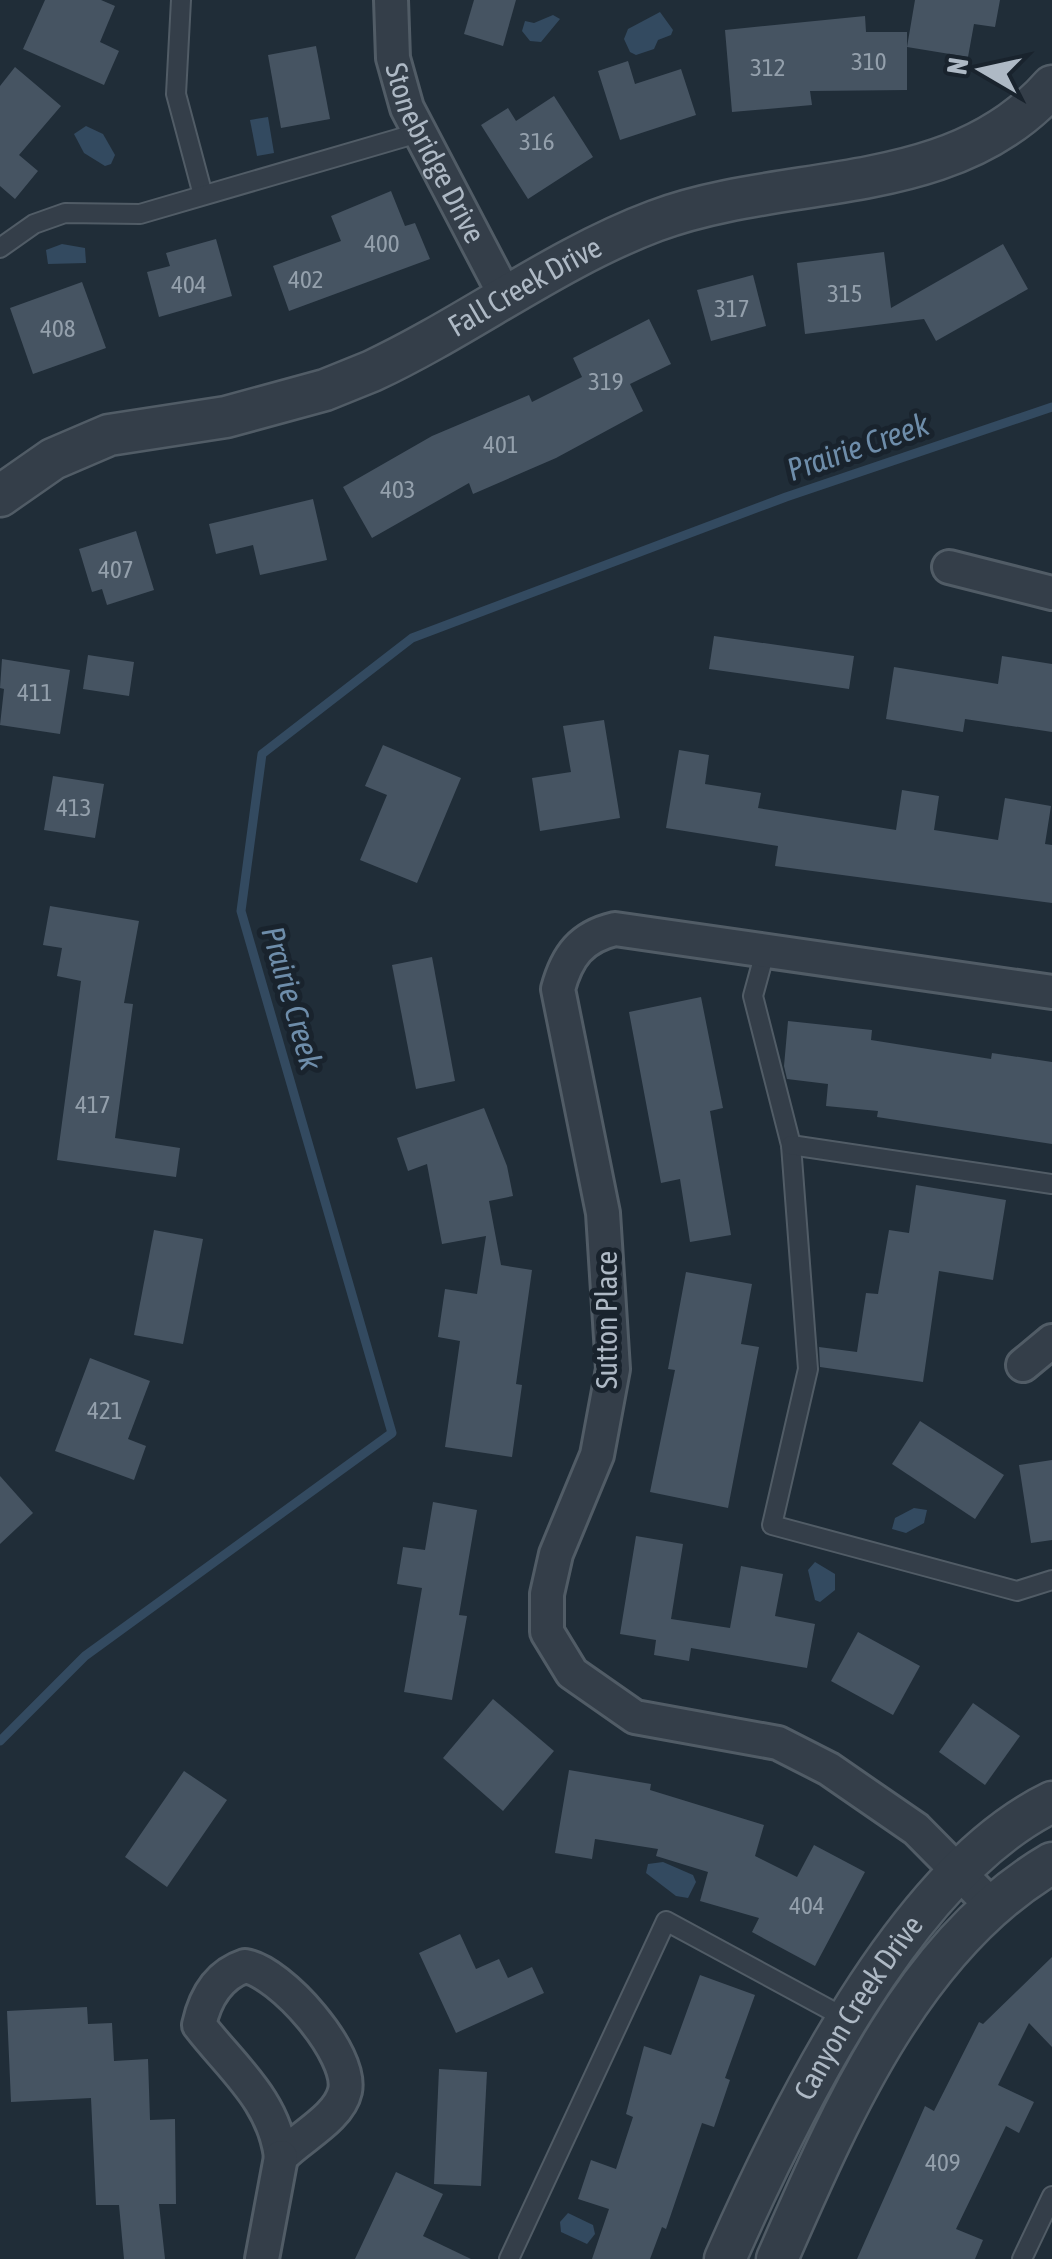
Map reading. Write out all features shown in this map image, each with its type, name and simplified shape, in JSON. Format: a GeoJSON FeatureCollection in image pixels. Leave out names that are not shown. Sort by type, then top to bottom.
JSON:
{"type":"FeatureCollection","features":[{"type":"Feature","properties":{"kind":"street","name":"Stonebridge Drive"},"geometry":{"type":"LineString","coordinates":[[391,0],[393,58],[418,132],[507,299]]}},
{"type":"Feature","properties":{"kind":"street","name":"Fall Creek Drive"},"geometry":{"type":"LineString","coordinates":[[0,496],[54,459],[109,436],[226,417],[325,390],[419,349],[654,221],[741,198],[928,164],[1012,121],[1052,86]]}},
{"type":"Feature","properties":{"kind":"street"},"geometry":{"type":"LineString","coordinates":[[949,566],[1052,594]]}},
{"type":"Feature","properties":{"kind":"street","name":"Sutton Place"},"geometry":{"type":"LineString","coordinates":[[994,1908],[916,1830],[870,1794],[778,1744],[636,1718],[572,1672],[547,1632],[546,1594],[556,1554],[597,1455],[613,1369],[603,1213],[558,989],[565,962],[584,941],[615,929],[1052,992]]}},
{"type":"Feature","properties":{"kind":"street"},"geometry":{"type":"LineString","coordinates":[[1022,1365],[1052,1340]]}},
{"type":"Feature","properties":{"kind":"street","name":"Canyon Creek Drive"},"geometry":{"type":"LineString","coordinates":[[725,2259],[761,2178],[848,2019],[913,1927],[996,1836],[1052,1802]]}},
{"type":"Feature","properties":{"kind":"street","name":"Canyon Creek Drive"},"geometry":{"type":"LineString","coordinates":[[777,2259],[837,2122],[879,2044],[956,1945],[1020,1882],[1052,1863]]}},
{"type":"Feature","properties":{"kind":"street"},"geometry":{"type":"LineString","coordinates":[[262,2259],[281,2156],[278,2129],[258,2093],[199,2025],[204,2002],[220,1982],[245,1966],[260,1968],[306,2011],[342,2061],[346,2075],[339,2106],[281,2156]]}},
{"type":"Feature","properties":{"kind":"lane"},"geometry":{"type":"LineString","coordinates":[[181,0],[176,94],[203,195]]}},
{"type":"Feature","properties":{"kind":"lane"},"geometry":{"type":"LineString","coordinates":[[0,248],[34,224],[65,213],[140,214],[418,132]]}},
{"type":"Feature","properties":{"kind":"lane"},"geometry":{"type":"LineString","coordinates":[[764,952],[753,996],[790,1145],[808,1369],[772,1525],[1017,1591],[1052,1580]]}},
{"type":"Feature","properties":{"kind":"lane"},"geometry":{"type":"LineString","coordinates":[[790,1145],[1052,1184]]}},
{"type":"Feature","properties":{"kind":"lane"},"geometry":{"type":"LineString","coordinates":[[508,2259],[666,1922],[848,2019],[879,2044]]}},
{"type":"Feature","properties":{"kind":"lane"},"geometry":{"type":"LineString","coordinates":[[1022,2259],[1052,2196]]}},
{"type":"Feature","properties":{"kind":"water"},"geometry":{"type":"Polygon","coordinates":[[[660,12],[673,30],[671,35],[658,40],[654,49],[636,55],[630,52],[624,39],[628,29],[660,12]]]}},
{"type":"Feature","properties":{"kind":"water"},"geometry":{"type":"Polygon","coordinates":[[[553,15],[560,19],[541,42],[530,41],[522,31],[525,21],[534,23],[553,15]]]}},
{"type":"Feature","properties":{"kind":"water"},"geometry":{"type":"Polygon","coordinates":[[[268,117],[274,153],[257,156],[250,120],[268,117]]]}},
{"type":"Feature","properties":{"kind":"water"},"geometry":{"type":"Polygon","coordinates":[[[86,126],[103,134],[115,155],[111,164],[105,166],[84,153],[74,134],[86,126]]]}},
{"type":"Feature","properties":{"kind":"water"},"geometry":{"type":"Polygon","coordinates":[[[62,244],[85,248],[86,263],[48,264],[46,250],[62,244]]]}},
{"type":"Feature","properties":{"kind":"water"},"geometry":{"type":"Polygon","coordinates":[[[914,1508],[927,1510],[924,1523],[906,1533],[892,1529],[895,1518],[914,1508]]]}},
{"type":"Feature","properties":{"kind":"water"},"geometry":{"type":"Polygon","coordinates":[[[815,1562],[835,1574],[835,1590],[820,1602],[815,1600],[808,1570],[815,1562]]]}},
{"type":"Feature","properties":{"kind":"water"},"geometry":{"type":"Polygon","coordinates":[[[663,1862],[693,1875],[696,1882],[688,1898],[676,1896],[646,1873],[648,1864],[663,1862]]]}},
{"type":"Feature","properties":{"kind":"water"},"geometry":{"type":"Polygon","coordinates":[[[568,2213],[593,2225],[595,2234],[587,2244],[561,2232],[560,2222],[568,2213]]]}},
{"type":"Feature","properties":{"kind":"building"},"geometry":{"type":"Polygon","coordinates":[[[45,0],[101,0],[115,6],[100,42],[119,51],[104,85],[23,49],[45,0]]]}},
{"type":"Feature","properties":{"kind":"building"},"geometry":{"type":"Polygon","coordinates":[[[474,0],[516,0],[503,46],[464,34],[474,0]]]}},
{"type":"Feature","properties":{"kind":"building"},"geometry":{"type":"Polygon","coordinates":[[[915,0],[1000,0],[995,27],[974,24],[968,57],[907,47],[915,0]]]}},
{"type":"Feature","properties":{"kind":"building"},"geometry":{"type":"Polygon","coordinates":[[[865,16],[866,32],[907,32],[907,90],[810,91],[812,105],[732,112],[725,30],[865,16]]]}},
{"type":"Feature","properties":{"kind":"building"},"geometry":{"type":"Polygon","coordinates":[[[316,46],[330,119],[281,128],[268,55],[316,46]]]}},
{"type":"Feature","properties":{"kind":"building"},"geometry":{"type":"Polygon","coordinates":[[[628,61],[635,84],[681,69],[696,115],[620,140],[598,71],[628,61]]]}},
{"type":"Feature","properties":{"kind":"building"},"geometry":{"type":"Polygon","coordinates":[[[15,67],[61,106],[19,155],[38,171],[15,199],[0,186],[0,86],[15,67]]]}},
{"type":"Feature","properties":{"kind":"building"},"geometry":{"type":"Polygon","coordinates":[[[554,96],[593,157],[528,199],[481,125],[508,108],[516,121],[554,96]]]}},
{"type":"Feature","properties":{"kind":"building"},"geometry":{"type":"Polygon","coordinates":[[[391,191],[405,226],[415,223],[430,259],[289,311],[273,266],[341,241],[331,216],[391,191]]]}},
{"type":"Feature","properties":{"kind":"building"},"geometry":{"type":"Polygon","coordinates":[[[216,239],[232,296],[159,317],[147,272],[170,266],[166,253],[216,239]]]}},
{"type":"Feature","properties":{"kind":"building"},"geometry":{"type":"Polygon","coordinates":[[[1003,244],[1028,289],[936,341],[924,319],[805,334],[797,263],[884,252],[891,308],[1003,244]]]}},
{"type":"Feature","properties":{"kind":"building"},"geometry":{"type":"Polygon","coordinates":[[[753,275],[766,326],[711,341],[697,290],[753,275]]]}},
{"type":"Feature","properties":{"kind":"building"},"geometry":{"type":"Polygon","coordinates":[[[82,282],[106,348],[33,374],[10,308],[82,282]]]}},
{"type":"Feature","properties":{"kind":"building"},"geometry":{"type":"Polygon","coordinates":[[[649,319],[671,364],[630,384],[643,411],[556,458],[473,494],[469,483],[372,538],[343,487],[432,436],[529,395],[532,402],[582,377],[573,358],[649,319]]]}},
{"type":"Feature","properties":{"kind":"building"},"geometry":{"type":"Polygon","coordinates":[[[313,499],[327,560],[260,575],[253,545],[216,554],[209,524],[313,499]]]}},
{"type":"Feature","properties":{"kind":"building"},"geometry":{"type":"Polygon","coordinates":[[[136,531],[154,590],[107,605],[102,589],[92,592],[79,549],[136,531]]]}},
{"type":"Feature","properties":{"kind":"building"},"geometry":{"type":"Polygon","coordinates":[[[714,636],[854,656],[849,689],[709,669],[714,636]]]}},
{"type":"Feature","properties":{"kind":"building"},"geometry":{"type":"Polygon","coordinates":[[[88,655],[134,662],[129,696],[83,689],[88,655]]]}},
{"type":"Feature","properties":{"kind":"building"},"geometry":{"type":"Polygon","coordinates":[[[1002,656],[1052,664],[1052,732],[965,719],[963,732],[886,719],[894,667],[998,684],[1002,656]]]}},
{"type":"Feature","properties":{"kind":"building"},"geometry":{"type":"Polygon","coordinates":[[[2,659],[70,670],[60,734],[0,725],[2,659]]]}},
{"type":"Feature","properties":{"kind":"building"},"geometry":{"type":"Polygon","coordinates":[[[604,720],[620,818],[540,831],[532,778],[571,772],[563,726],[604,720]]]}},
{"type":"Feature","properties":{"kind":"building"},"geometry":{"type":"Polygon","coordinates":[[[383,745],[461,778],[417,883],[360,860],[387,795],[365,786],[383,745]]]}},
{"type":"Feature","properties":{"kind":"building"},"geometry":{"type":"Polygon","coordinates":[[[679,750],[709,755],[705,784],[761,793],[758,808],[896,830],[902,790],[939,796],[934,830],[998,840],[1005,798],[1051,806],[1045,844],[1052,845],[1052,903],[775,866],[778,846],[666,828],[679,750]]]}},
{"type":"Feature","properties":{"kind":"building"},"geometry":{"type":"Polygon","coordinates":[[[53,776],[104,784],[95,838],[44,830],[53,776]]]}},
{"type":"Feature","properties":{"kind":"building"},"geometry":{"type":"Polygon","coordinates":[[[50,906],[139,921],[124,1003],[133,1004],[115,1138],[180,1148],[176,1177],[57,1160],[81,981],[57,976],[62,948],[43,945],[50,906]]]}},
{"type":"Feature","properties":{"kind":"building"},"geometry":{"type":"Polygon","coordinates":[[[432,957],[455,1081],[416,1089],[392,965],[432,957]]]}},
{"type":"Feature","properties":{"kind":"building"},"geometry":{"type":"Polygon","coordinates":[[[701,997],[723,1108],[710,1111],[731,1235],[690,1242],[680,1179],[661,1183],[629,1012],[701,997]]]}},
{"type":"Feature","properties":{"kind":"building"},"geometry":{"type":"Polygon","coordinates":[[[788,1021],[872,1030],[871,1040],[991,1059],[992,1053],[1052,1062],[1052,1144],[877,1117],[878,1111],[826,1106],[828,1084],[787,1079],[784,1066],[788,1021]]]}},
{"type":"Feature","properties":{"kind":"building"},"geometry":{"type":"Polygon","coordinates":[[[484,1108],[507,1166],[513,1196],[489,1201],[501,1265],[532,1270],[516,1384],[522,1385],[512,1457],[445,1447],[460,1341],[438,1337],[445,1289],[477,1294],[486,1236],[442,1244],[427,1164],[408,1171],[397,1138],[484,1108]]]}},
{"type":"Feature","properties":{"kind":"building"},"geometry":{"type":"Polygon","coordinates":[[[916,1185],[1006,1200],[993,1280],[939,1271],[923,1382],[820,1367],[819,1347],[857,1352],[866,1293],[878,1294],[889,1230],[909,1233],[916,1185]]]}},
{"type":"Feature","properties":{"kind":"building"},"geometry":{"type":"Polygon","coordinates":[[[154,1230],[203,1239],[183,1344],[134,1335],[154,1230]]]}},
{"type":"Feature","properties":{"kind":"building"},"geometry":{"type":"Polygon","coordinates":[[[686,1272],[752,1284],[741,1344],[759,1347],[728,1508],[650,1492],[675,1370],[668,1369],[686,1272]]]}},
{"type":"Feature","properties":{"kind":"building"},"geometry":{"type":"Polygon","coordinates":[[[90,1358],[150,1381],[128,1439],[146,1446],[134,1480],[55,1451],[90,1358]]]}},
{"type":"Feature","properties":{"kind":"building"},"geometry":{"type":"Polygon","coordinates":[[[920,1421],[1004,1475],[975,1519],[892,1464],[920,1421]]]}},
{"type":"Feature","properties":{"kind":"building"},"geometry":{"type":"Polygon","coordinates":[[[1052,1460],[1052,1540],[1031,1543],[1019,1465],[1052,1460]]]}},
{"type":"Feature","properties":{"kind":"building"},"geometry":{"type":"Polygon","coordinates":[[[0,1476],[33,1513],[0,1544],[0,1476]]]}},
{"type":"Feature","properties":{"kind":"building"},"geometry":{"type":"Polygon","coordinates":[[[433,1502],[477,1510],[459,1615],[467,1616],[452,1700],[404,1692],[422,1588],[397,1584],[403,1547],[425,1550],[433,1502]]]}},
{"type":"Feature","properties":{"kind":"building"},"geometry":{"type":"Polygon","coordinates":[[[636,1536],[683,1544],[671,1619],[730,1628],[741,1566],[783,1574],[775,1616],[815,1624],[807,1668],[691,1648],[689,1661],[654,1655],[656,1640],[620,1634],[636,1536]]]}},
{"type":"Feature","properties":{"kind":"building"},"geometry":{"type":"Polygon","coordinates":[[[858,1632],[920,1666],[893,1715],[831,1681],[858,1632]]]}},
{"type":"Feature","properties":{"kind":"building"},"geometry":{"type":"Polygon","coordinates":[[[493,1699],[554,1751],[503,1811],[443,1758],[493,1699]]]}},
{"type":"Feature","properties":{"kind":"building"},"geometry":{"type":"Polygon","coordinates":[[[973,1703],[1020,1736],[985,1785],[939,1752],[973,1703]]]}},
{"type":"Feature","properties":{"kind":"building"},"geometry":{"type":"Polygon","coordinates":[[[569,1770],[651,1784],[650,1790],[764,1825],[755,1856],[797,1877],[814,1845],[865,1872],[815,1966],[752,1932],[759,1918],[700,1901],[708,1872],[656,1856],[658,1849],[595,1839],[592,1859],[555,1853],[569,1770]]]}},
{"type":"Feature","properties":{"kind":"building"},"geometry":{"type":"Polygon","coordinates":[[[184,1771],[227,1800],[167,1887],[125,1857],[184,1771]]]}},
{"type":"Feature","properties":{"kind":"building"},"geometry":{"type":"Polygon","coordinates":[[[460,1934],[476,1969],[499,1959],[508,1978],[532,1967],[544,1993],[456,2033],[419,1953],[460,1934]]]}},
{"type":"Feature","properties":{"kind":"building"},"geometry":{"type":"Polygon","coordinates":[[[1052,1957],[1052,2047],[1029,2023],[998,2085],[1034,2102],[1019,2133],[1006,2126],[956,2229],[983,2240],[975,2259],[857,2259],[925,2106],[934,2111],[979,2022],[983,2024],[1052,1957]]]}},
{"type":"Feature","properties":{"kind":"building"},"geometry":{"type":"Polygon","coordinates":[[[700,1975],[755,1995],[725,2078],[730,2080],[714,2127],[702,2123],[666,2229],[662,2227],[650,2259],[592,2259],[609,2209],[578,2199],[591,2160],[616,2169],[633,2117],[626,2114],[644,2046],[671,2055],[700,1975]]]}},
{"type":"Feature","properties":{"kind":"building"},"geometry":{"type":"Polygon","coordinates":[[[87,2007],[88,2024],[112,2023],[114,2061],[148,2059],[150,2120],[175,2119],[176,2204],[159,2204],[165,2259],[124,2259],[119,2205],[96,2205],[91,2098],[11,2102],[7,2011],[87,2007]]]}},
{"type":"Feature","properties":{"kind":"building"},"geometry":{"type":"Polygon","coordinates":[[[439,2069],[487,2072],[481,2186],[434,2184],[439,2069]]]}},
{"type":"Feature","properties":{"kind":"building"},"geometry":{"type":"Polygon","coordinates":[[[396,2172],[443,2194],[423,2236],[471,2259],[355,2259],[396,2172]]]}},
{"type":"Feature","properties":{"kind":"waterway","name":"Prairie Creek"},"geometry":{"type":"LineString","coordinates":[[0,1741],[85,1656],[392,1433],[241,911],[262,754],[412,638],[786,497],[1052,407]]}}]}
